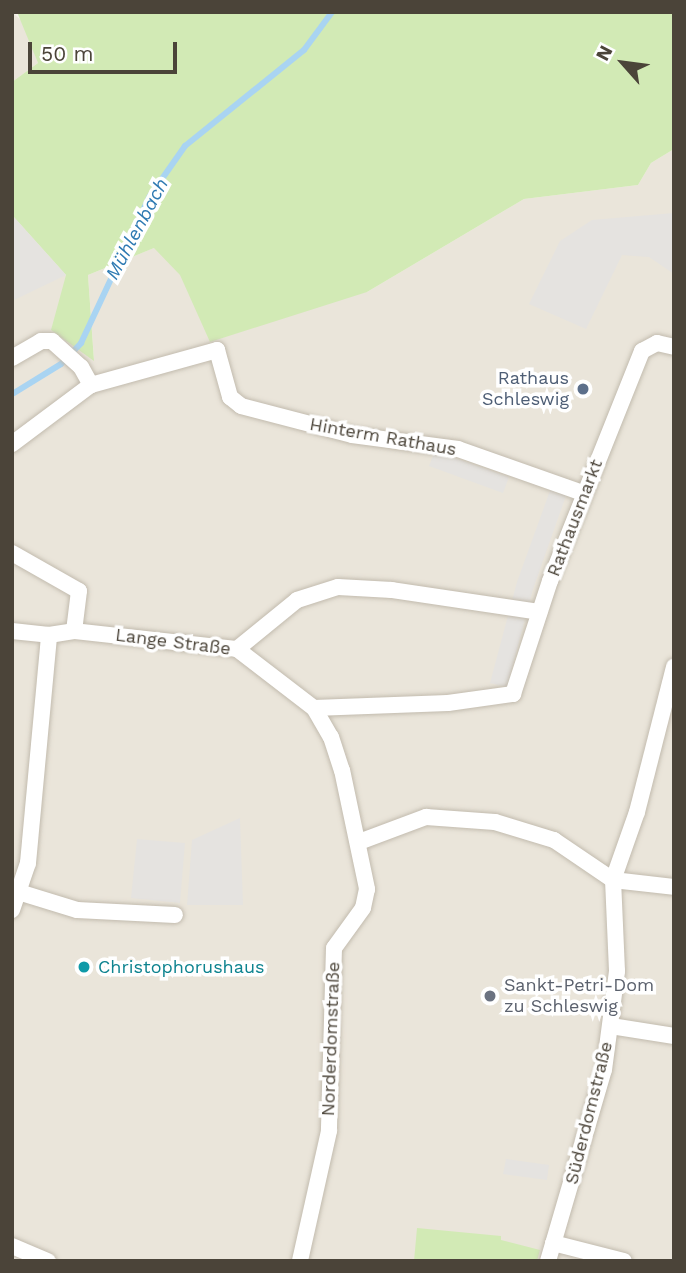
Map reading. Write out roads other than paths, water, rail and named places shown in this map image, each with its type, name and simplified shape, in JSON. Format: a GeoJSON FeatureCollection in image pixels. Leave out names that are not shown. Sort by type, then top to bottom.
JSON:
{"type":"FeatureCollection","features":[{"type":"Feature","properties":{"kind":"street"},"geometry":{"type":"LineString","coordinates":[[12,358],[41,341],[62,346],[81,367],[91,385],[12,444]]}},
{"type":"Feature","properties":{"kind":"street","name":"Rathausmarkt"},"geometry":{"type":"LineString","coordinates":[[314,708],[448,703],[513,694],[539,612],[583,493],[646,346],[674,347]]}},
{"type":"Feature","properties":{"kind":"street","name":"Hinterm Rathaus"},"geometry":{"type":"LineString","coordinates":[[91,385],[217,350],[230,397],[241,406],[352,435],[458,449],[583,493]]}},
{"type":"Feature","properties":{"kind":"street"},"geometry":{"type":"LineString","coordinates":[[12,553],[79,592],[74,631]]}},
{"type":"Feature","properties":{"kind":"street"},"geometry":{"type":"LineString","coordinates":[[237,649],[297,600],[338,587],[392,590],[539,612]]}},
{"type":"Feature","properties":{"kind":"street","name":"Lange Straße"},"geometry":{"type":"LineString","coordinates":[[12,631],[50,635],[74,631],[237,649],[314,708]]}},
{"type":"Feature","properties":{"kind":"street"},"geometry":{"type":"LineString","coordinates":[[12,910],[16,891],[28,863],[50,635]]}},
{"type":"Feature","properties":{"kind":"street","name":"Süderdomstraße"},"geometry":{"type":"LineString","coordinates":[[548,1261],[604,1070],[617,971],[614,880],[637,811],[674,667]]}},
{"type":"Feature","properties":{"kind":"street","name":"Norderdomstraße"},"geometry":{"type":"LineString","coordinates":[[300,1261],[328,1131],[334,948],[363,908],[367,889],[342,770],[314,708]]}},
{"type":"Feature","properties":{"kind":"street"},"geometry":{"type":"LineString","coordinates":[[359,842],[426,817],[495,822],[554,840],[614,880],[674,887]]}},
{"type":"Feature","properties":{"kind":"street"},"geometry":{"type":"LineString","coordinates":[[16,891],[78,910],[175,915]]}},
{"type":"Feature","properties":{"kind":"street"},"geometry":{"type":"LineString","coordinates":[[611,1026],[674,1037]]}},
{"type":"Feature","properties":{"kind":"street"},"geometry":{"type":"LineString","coordinates":[[553,1243],[624,1261]]}},
{"type":"Feature","properties":{"kind":"street"},"geometry":{"type":"LineString","coordinates":[[12,1246],[48,1261]]}},
{"type":"Feature","properties":{"kind":"waterway","name":"Mühlenbach"},"geometry":{"type":"LineString","coordinates":[[14,393],[61,364],[81,343],[150,196],[185,146],[304,50],[332,12]]}},
{"type":"Feature","properties":{"kind":"place","name":"Rathaus Schleswig"},"geometry":{"type":"Point","coordinates":[583,389]}},
{"type":"Feature","properties":{"kind":"place","name":"Christophorushaus"},"geometry":{"type":"Point","coordinates":[84,967]}},
{"type":"Feature","properties":{"kind":"place","name":"Sankt-Petri-Dom zu Schleswig"},"geometry":{"type":"Point","coordinates":[490,996]}}]}
